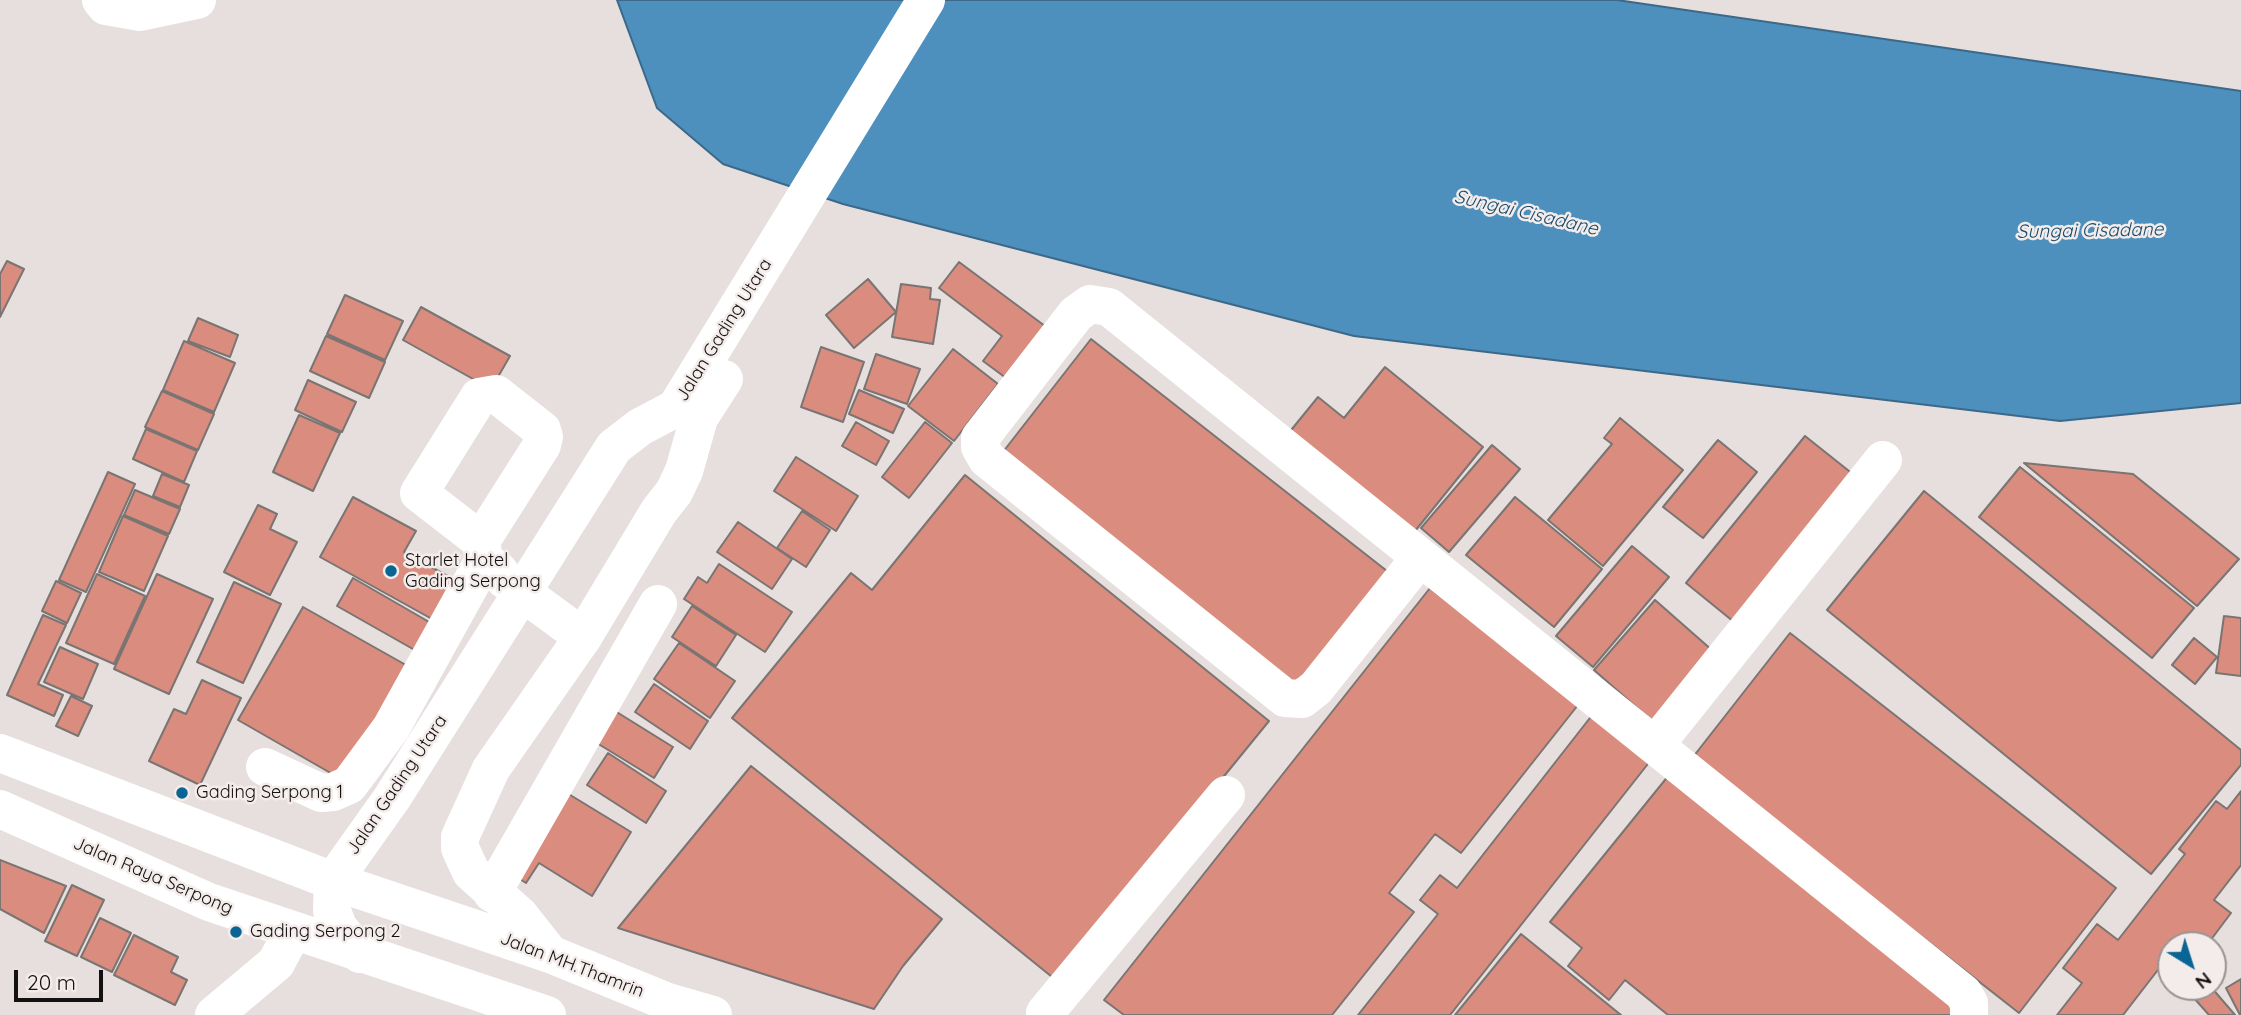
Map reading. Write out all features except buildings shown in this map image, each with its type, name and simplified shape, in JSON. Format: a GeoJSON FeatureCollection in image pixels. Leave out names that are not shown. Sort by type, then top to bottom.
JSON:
{"type":"FeatureCollection","features":[{"type":"Feature","properties":{"kind":"main road"},"geometry":{"type":"LineString","coordinates":[[101,0],[106,6],[141,12],[197,0]]}},
{"type":"Feature","properties":{"kind":"main road","name":"Jalan Gading Utara"},"geometry":{"type":"LineString","coordinates":[[550,954],[520,916],[471,872],[460,848],[463,828],[491,769],[583,637],[659,511],[674,492],[684,471],[718,366],[926,0]]}},
{"type":"Feature","properties":{"kind":"main road","name":"Jalan Gading Utara"},"geometry":{"type":"LineString","coordinates":[[333,881],[392,797],[503,569],[614,447],[640,427],[676,408],[718,366],[954,0]]}},
{"type":"Feature","properties":{"kind":"main road"},"geometry":{"type":"LineString","coordinates":[[1419,559],[1316,688],[1302,699],[1285,698],[987,459],[980,447],[979,438],[1076,314],[1083,307],[1099,304],[1108,307],[1963,993],[1969,1003],[1969,1015]]}},
{"type":"Feature","properties":{"kind":"main road"},"geometry":{"type":"LineString","coordinates":[[1656,745],[1883,460]]}},
{"type":"Feature","properties":{"kind":"main road"},"geometry":{"type":"LineString","coordinates":[[265,767],[321,793],[349,785],[503,569],[583,637]]}},
{"type":"Feature","properties":{"kind":"main road"},"geometry":{"type":"LineString","coordinates":[[492,893],[658,604]]}},
{"type":"Feature","properties":{"kind":"main road"},"geometry":{"type":"LineString","coordinates":[[0,753],[333,881],[332,911],[338,927],[360,954]]}},
{"type":"Feature","properties":{"kind":"main road"},"geometry":{"type":"LineString","coordinates":[[1048,1015],[1045,1013],[1226,795]]}},
{"type":"Feature","properties":{"kind":"main road","name":"Jalan Raya Serpong"},"geometry":{"type":"LineString","coordinates":[[0,810],[197,897],[547,1015]]}},
{"type":"Feature","properties":{"kind":"main road","name":"Jalan MH.Thamrin"},"geometry":{"type":"LineString","coordinates":[[333,881],[550,954],[668,1002],[713,1015]]}},
{"type":"Feature","properties":{"kind":"main road"},"geometry":{"type":"LineString","coordinates":[[214,1015],[276,962],[293,931]]}},
{"type":"Feature","properties":{"kind":"water","name":"Sungai Cisadane"},"geometry":{"type":"Polygon","coordinates":[[[617,0],[1617,0],[2241,91],[2241,403],[2060,421],[1354,336],[843,204],[723,164],[657,108],[617,0]]]}},
{"type":"Feature","properties":{"kind":"place","name":"Starlet Hotel Gading Serpong"},"geometry":{"type":"Point","coordinates":[391,571]}},
{"type":"Feature","properties":{"kind":"place","name":"Gading Serpong 1"},"geometry":{"type":"Point","coordinates":[182,793]}},
{"type":"Feature","properties":{"kind":"place","name":"Gading Serpong 2"},"geometry":{"type":"Point","coordinates":[236,932]}}]}
